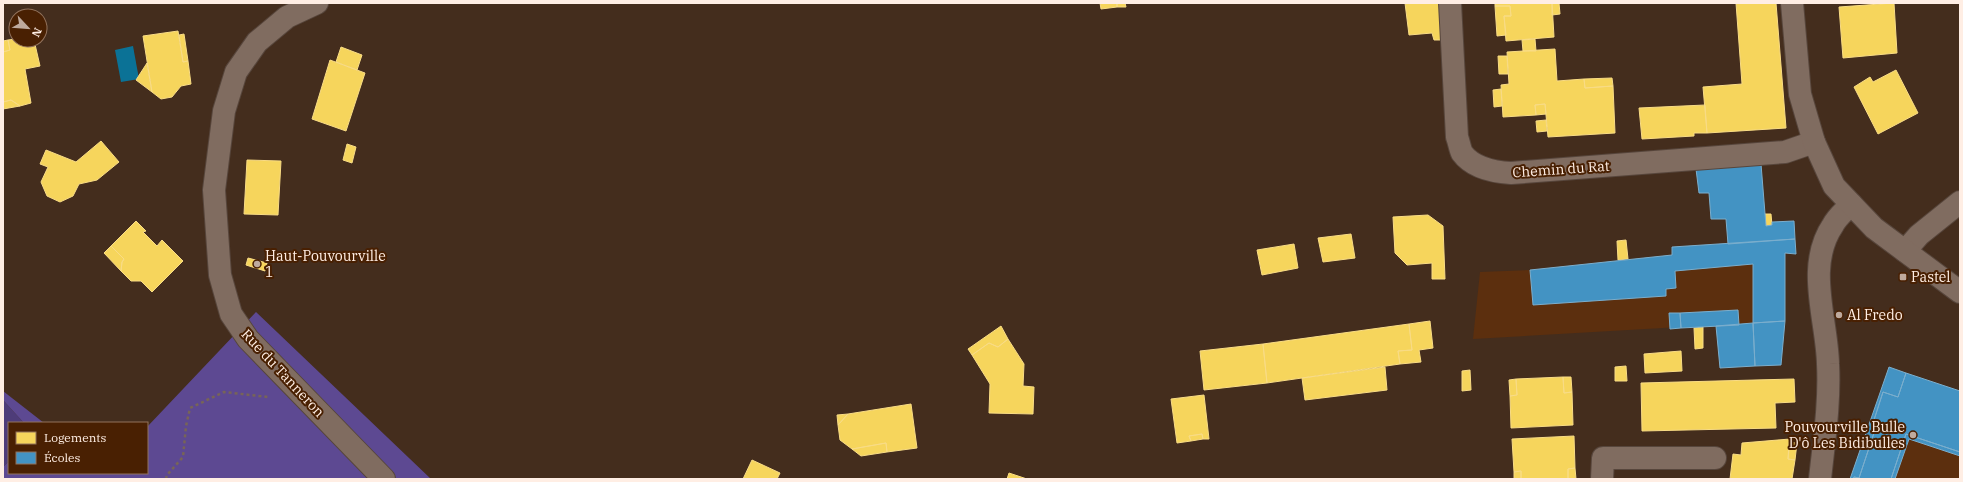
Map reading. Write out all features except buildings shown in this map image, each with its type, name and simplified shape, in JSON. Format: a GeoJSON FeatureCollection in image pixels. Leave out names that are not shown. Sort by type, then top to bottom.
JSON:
{"type":"FeatureCollection","features":[{"type":"Feature","properties":{"kind":"street","name":"Rue du Tanneron"},"geometry":{"type":"LineString","coordinates":[[317,3],[287,17],[257,42],[236,72],[224,111],[214,190],[220,275],[231,314],[248,340],[384,479]]}},
{"type":"Feature","properties":{"kind":"street","name":"Chemin du Rat"},"geometry":{"type":"LineString","coordinates":[[1450,3],[1457,137],[1462,152],[1470,160],[1481,167],[1495,172],[1511,173],[1785,152],[1814,142]]}},
{"type":"Feature","properties":{"kind":"street"},"geometry":{"type":"LineString","coordinates":[[1792,3],[1800,94],[1814,142],[1834,186],[1874,228],[1960,292]]}},
{"type":"Feature","properties":{"kind":"street"},"geometry":{"type":"LineString","coordinates":[[1905,252],[1919,235],[1960,202]]}},
{"type":"Feature","properties":{"kind":"street"},"geometry":{"type":"LineString","coordinates":[[1820,479],[1828,413],[1828,363],[1820,300],[1819,267],[1823,246],[1832,225],[1850,204]]}},
{"type":"Feature","properties":{"kind":"street"},"geometry":{"type":"LineString","coordinates":[[1602,479],[1603,458],[1715,458]]}},
{"type":"Feature","properties":{"kind":"path"},"geometry":{"type":"LineString","coordinates":[[166,479],[167,475],[184,457],[186,426],[190,408],[224,392],[274,397]]}},
{"type":"Feature","properties":{"kind":"shaded area"},"geometry":{"type":"Polygon","coordinates":[[[1795,239],[1796,254],[1785,254],[1785,321],[1473,339],[1480,272],[1530,270],[1672,255],[1672,247],[1795,239]]]}},
{"type":"Feature","properties":{"kind":"shaded area"},"geometry":{"type":"Polygon","coordinates":[[[256,312],[431,479],[3,479],[3,467],[8,462],[8,474],[148,474],[148,426],[256,312]]]}},
{"type":"Feature","properties":{"kind":"shaded area","name":"Pouvourville Bulle D'ô Les Bidibulles"},"geometry":{"type":"Polygon","coordinates":[[[1889,367],[1960,391],[1960,479],[1850,479],[1889,367]]]}},
{"type":"Feature","properties":{"kind":"shaded area"},"geometry":{"type":"Polygon","coordinates":[[[3,391],[43,422],[23,422],[3,400],[3,391]]]}},
{"type":"Feature","properties":{"kind":"shaded area"},"geometry":{"type":"Polygon","coordinates":[[[3,400],[23,422],[8,422],[8,462],[3,467],[3,400]]]}},
{"type":"Feature","properties":{"kind":"water"},"geometry":{"type":"Polygon","coordinates":[[[133,46],[139,79],[121,82],[115,50],[133,46]]]}},
{"type":"Feature","properties":{"kind":"place","name":"Haut-Pouvourville 1"},"geometry":{"type":"Point","coordinates":[257,264]}},
{"type":"Feature","properties":{"kind":"place","name":"Pastel"},"geometry":{"type":"Point","coordinates":[1903,277]}},
{"type":"Feature","properties":{"kind":"place","name":"Al Fredo"},"geometry":{"type":"Point","coordinates":[1839,315]}},
{"type":"Feature","properties":{"kind":"place","name":"Pouvourville Bulle D'ô Les Bidibulles"},"geometry":{"type":"Point","coordinates":[1913,435]}}]}
